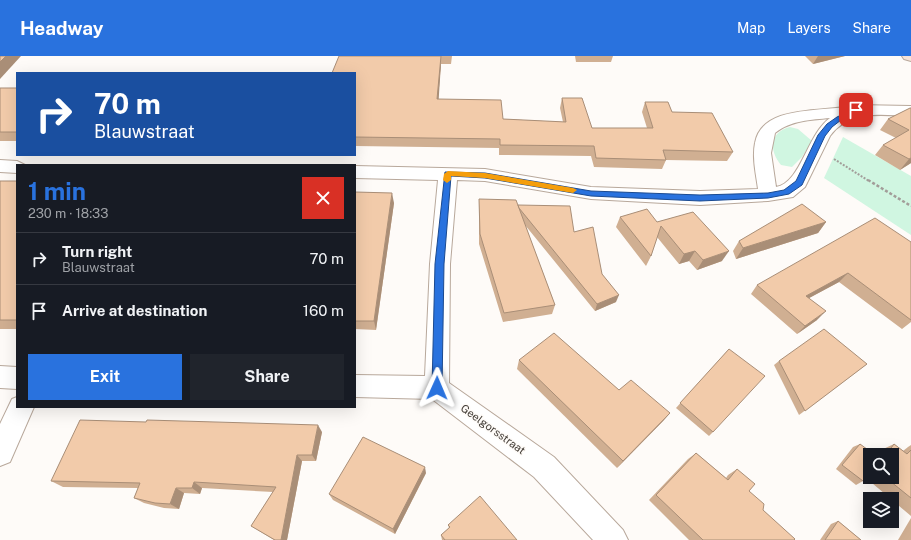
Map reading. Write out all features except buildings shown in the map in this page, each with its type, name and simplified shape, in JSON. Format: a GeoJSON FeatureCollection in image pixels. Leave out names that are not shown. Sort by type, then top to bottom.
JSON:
{"type":"FeatureCollection","features":[{"type":"Feature","properties":{"kind":"street"},"geometry":{"type":"LineString","coordinates":[[768,195],[763,144],[768,130],[772,126],[784,120],[856,110],[911,111]]}},
{"type":"Feature","properties":{"kind":"street"},"geometry":{"type":"LineString","coordinates":[[356,172],[485,175],[591,193],[700,198],[768,195],[786,192],[799,183],[822,135],[829,126],[856,110]]}},
{"type":"Feature","properties":{"kind":"street"},"geometry":{"type":"LineString","coordinates":[[0,166],[16,167]]}},
{"type":"Feature","properties":{"kind":"street"},"geometry":{"type":"LineString","coordinates":[[356,386],[437,388],[440,264],[448,174]]}},
{"type":"Feature","properties":{"kind":"street"},"geometry":{"type":"LineString","coordinates":[[0,377],[16,378]]}},
{"type":"Feature","properties":{"kind":"street","name":"Geelgorsstraat"},"geometry":{"type":"LineString","coordinates":[[437,388],[544,467],[613,540]]}},
{"type":"Feature","properties":{"kind":"street"},"geometry":{"type":"LineString","coordinates":[[0,453],[21,408]]}},
{"type":"Feature","properties":{"kind":"path"},"geometry":{"type":"LineString","coordinates":[[814,153],[838,160],[911,206]]}},
{"type":"Feature","properties":{"kind":"green space"},"geometry":{"type":"Polygon","coordinates":[[[790,127],[798,129],[812,141],[802,157],[792,167],[781,165],[774,154],[773,148],[773,143],[778,133],[783,129],[790,127]]]}},
{"type":"Feature","properties":{"kind":"green space"},"geometry":{"type":"Polygon","coordinates":[[[843,137],[911,176],[911,235],[824,178],[843,137]]]}},
{"type":"Feature","properties":{"kind":"slow traffic"},"geometry":{"type":"LineString","coordinates":[[447,180],[448,174],[485,175],[573,190]]}},
{"type":"Feature","properties":{"kind":"route"},"geometry":{"type":"LineString","coordinates":[[437,388],[440,264],[448,174],[485,175],[591,193],[700,198],[735,198],[768,195],[786,192],[794,188],[799,183],[822,135],[829,126],[856,110]]}}]}
